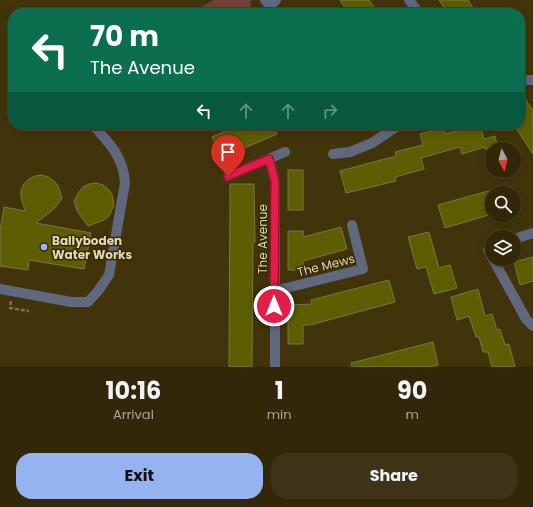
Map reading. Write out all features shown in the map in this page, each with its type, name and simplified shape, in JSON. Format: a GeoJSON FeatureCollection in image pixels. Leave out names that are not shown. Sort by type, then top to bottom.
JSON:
{"type":"FeatureCollection","features":[{"type":"Feature","properties":{"kind":"street"},"geometry":{"type":"LineString","coordinates":[[264,0],[270,6],[276,0]]}},
{"type":"Feature","properties":{"kind":"street"},"geometry":{"type":"LineString","coordinates":[[409,0],[415,8]]}},
{"type":"Feature","properties":{"kind":"street"},"geometry":{"type":"LineString","coordinates":[[0,289],[71,302],[88,302],[109,275],[125,183],[124,171],[114,148],[98,130]]}},
{"type":"Feature","properties":{"kind":"street"},"geometry":{"type":"LineString","coordinates":[[333,154],[350,152],[372,143],[392,130]]}},
{"type":"Feature","properties":{"kind":"street"},"geometry":{"type":"LineString","coordinates":[[228,176],[285,152]]}},
{"type":"Feature","properties":{"kind":"street","name":"The Avenue"},"geometry":{"type":"LineString","coordinates":[[269,159],[275,181],[275,367]]}},
{"type":"Feature","properties":{"kind":"street","name":"The Mews"},"geometry":{"type":"LineString","coordinates":[[274,291],[363,269],[352,225]]}},
{"type":"Feature","properties":{"kind":"street"},"geometry":{"type":"LineString","coordinates":[[521,237],[533,233]]}},
{"type":"Feature","properties":{"kind":"street"},"geometry":{"type":"LineString","coordinates":[[496,266],[526,319],[533,326]]}},
{"type":"Feature","properties":{"kind":"path"},"geometry":{"type":"LineString","coordinates":[[12,308],[29,311]]}},
{"type":"Feature","properties":{"kind":"shaded area"},"geometry":{"type":"Polygon","coordinates":[[[214,0],[251,0],[250,8],[199,8],[214,0]]]}},
{"type":"Feature","properties":{"kind":"building"},"geometry":{"type":"Polygon","coordinates":[[[340,0],[369,0],[375,8],[345,8],[340,0]]]}},
{"type":"Feature","properties":{"kind":"building"},"geometry":{"type":"Polygon","coordinates":[[[439,0],[468,0],[473,8],[445,8],[439,0]]]}},
{"type":"Feature","properties":{"kind":"building"},"geometry":{"type":"Polygon","coordinates":[[[525,99],[533,111],[533,154],[517,130],[525,130],[525,99]]]}},
{"type":"Feature","properties":{"kind":"building"},"geometry":{"type":"Polygon","coordinates":[[[228,130],[275,130],[277,134],[221,158],[212,137],[228,130]]]}},
{"type":"Feature","properties":{"kind":"building"},"geometry":{"type":"Polygon","coordinates":[[[435,130],[444,130],[445,134],[461,130],[481,130],[484,139],[495,136],[496,142],[485,142],[485,147],[462,154],[460,147],[421,158],[424,169],[395,177],[396,181],[346,193],[340,171],[396,156],[395,152],[423,145],[420,134],[435,130]]]}},
{"type":"Feature","properties":{"kind":"building"},"geometry":{"type":"Polygon","coordinates":[[[288,170],[303,170],[303,210],[288,210],[288,170]]]}},
{"type":"Feature","properties":{"kind":"building","name":"Ballyboden Water Works"},"geometry":{"type":"Polygon","coordinates":[[[42,175],[54,181],[58,186],[62,198],[55,208],[36,223],[91,233],[84,269],[29,260],[28,270],[0,266],[0,231],[4,207],[25,211],[21,197],[21,190],[29,179],[42,175]]]}},
{"type":"Feature","properties":{"kind":"building"},"geometry":{"type":"Polygon","coordinates":[[[96,183],[103,185],[108,189],[112,194],[114,205],[109,216],[104,220],[88,226],[77,211],[74,201],[83,187],[96,183]]]}},
{"type":"Feature","properties":{"kind":"building"},"geometry":{"type":"Polygon","coordinates":[[[230,184],[254,184],[255,242],[253,242],[252,367],[229,367],[230,184]]]}},
{"type":"Feature","properties":{"kind":"building"},"geometry":{"type":"Polygon","coordinates":[[[485,192],[485,216],[445,228],[438,205],[485,192]]]}},
{"type":"Feature","properties":{"kind":"building"},"geometry":{"type":"Polygon","coordinates":[[[341,227],[347,249],[303,261],[303,270],[288,270],[288,231],[303,231],[303,237],[341,227]]]}},
{"type":"Feature","properties":{"kind":"building"},"geometry":{"type":"Polygon","coordinates":[[[429,232],[439,268],[450,265],[457,288],[434,294],[426,267],[417,269],[408,237],[429,232]]]}},
{"type":"Feature","properties":{"kind":"building"},"geometry":{"type":"Polygon","coordinates":[[[533,257],[533,281],[520,285],[515,266],[521,266],[521,260],[533,257]]]}},
{"type":"Feature","properties":{"kind":"building"},"geometry":{"type":"Polygon","coordinates":[[[389,280],[395,302],[310,325],[303,325],[303,344],[288,344],[288,305],[312,304],[311,300],[389,280]]]}},
{"type":"Feature","properties":{"kind":"building"},"geometry":{"type":"Polygon","coordinates":[[[478,289],[485,316],[492,314],[497,330],[500,329],[505,345],[509,344],[515,367],[492,367],[488,352],[483,352],[479,337],[476,337],[469,316],[457,320],[451,297],[478,289]]]}},
{"type":"Feature","properties":{"kind":"building"},"geometry":{"type":"Polygon","coordinates":[[[433,342],[438,365],[430,367],[352,367],[351,363],[433,342]]]}},
{"type":"Feature","properties":{"kind":"place","name":"Ballyboden Water Works"},"geometry":{"type":"Point","coordinates":[44,247]}},
{"type":"Feature","properties":{"kind":"route"},"geometry":{"type":"LineString","coordinates":[[228,176],[269,159],[275,181],[274,306]]}}]}
